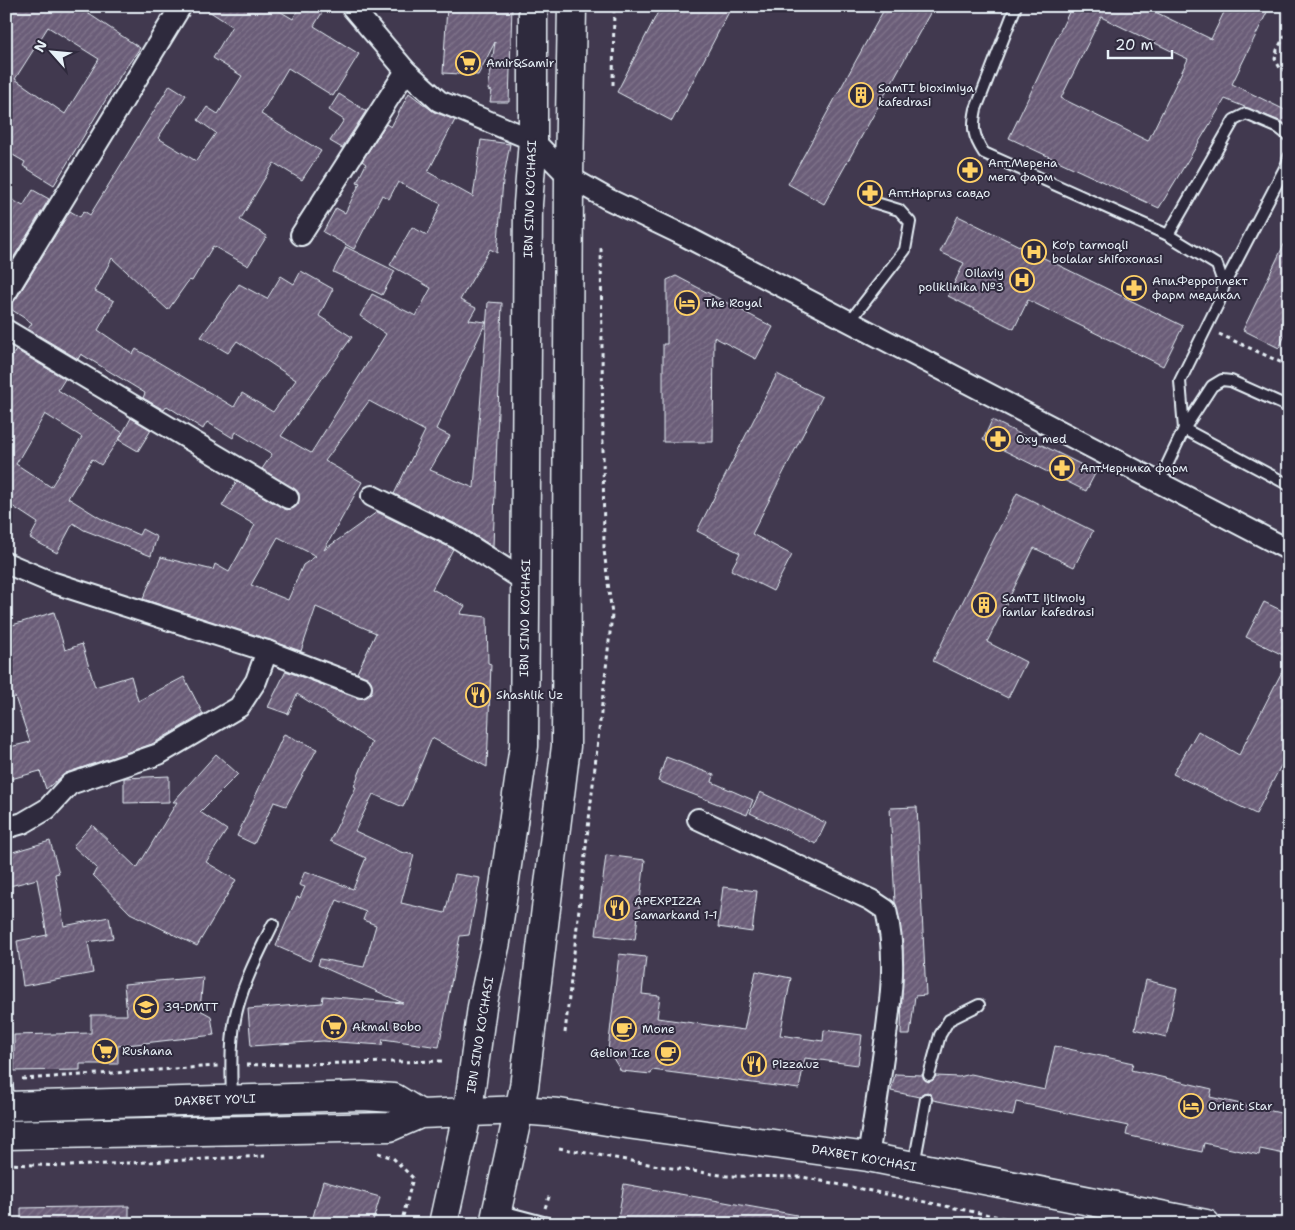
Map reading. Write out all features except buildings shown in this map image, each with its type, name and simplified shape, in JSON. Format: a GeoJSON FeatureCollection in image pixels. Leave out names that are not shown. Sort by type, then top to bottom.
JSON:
{"type":"FeatureCollection","features":[{"type":"Feature","properties":{"kind":"main road","name":"IBN SINO KO'CHASI"},"geometry":{"type":"LineString","coordinates":[[443,1224],[468,1110],[481,1026],[482,1007],[496,942],[524,746],[528,204],[533,140],[533,6]]}},
{"type":"Feature","properties":{"kind":"main road"},"geometry":{"type":"LineString","coordinates":[[496,1217],[520,1110],[544,939],[566,746],[569,178],[572,6]]}},
{"type":"Feature","properties":{"kind":"main road","name":"DAXBET YO'LI"},"geometry":{"type":"LineString","coordinates":[[8,1106],[363,1096],[394,1098],[420,1114]]}},
{"type":"Feature","properties":{"kind":"main road"},"geometry":{"type":"LineString","coordinates":[[6,1135],[390,1127],[420,1114],[468,1110],[520,1110]]}},
{"type":"Feature","properties":{"kind":"main road","name":"DAXBET KO'CHASI"},"geometry":{"type":"LineString","coordinates":[[520,1110],[559,1113],[619,1124],[868,1157],[1206,1224]]}},
{"type":"Feature","properties":{"kind":"street"},"geometry":{"type":"LineString","coordinates":[[6,294],[181,6]]}},
{"type":"Feature","properties":{"kind":"street"},"geometry":{"type":"LineString","coordinates":[[351,6],[406,71],[439,101],[533,140],[569,178],[850,321],[1289,550]]}},
{"type":"Feature","properties":{"kind":"street"},"geometry":{"type":"LineString","coordinates":[[301,235],[406,71]]}},
{"type":"Feature","properties":{"kind":"street"},"geometry":{"type":"LineString","coordinates":[[6,330],[288,498]]}},
{"type":"Feature","properties":{"kind":"street"},"geometry":{"type":"LineString","coordinates":[[372,496],[458,539],[525,581]]}},
{"type":"Feature","properties":{"kind":"street"},"geometry":{"type":"LineString","coordinates":[[6,563],[51,582],[267,651],[361,687]]}},
{"type":"Feature","properties":{"kind":"street"},"geometry":{"type":"LineString","coordinates":[[6,828],[23,823],[47,809],[70,784],[159,754],[239,707],[256,681],[267,651]]}},
{"type":"Feature","properties":{"kind":"street"},"geometry":{"type":"LineString","coordinates":[[698,819],[871,900],[886,910],[891,930],[894,960],[891,996],[868,1157]]}},
{"type":"Feature","properties":{"kind":"lane"},"geometry":{"type":"LineString","coordinates":[[1016,6],[976,109],[972,126],[977,142],[984,153],[1168,235],[1217,265],[1224,285]]}},
{"type":"Feature","properties":{"kind":"lane"},"geometry":{"type":"LineString","coordinates":[[1168,235],[1234,120],[1246,114],[1279,128],[1289,136]]}},
{"type":"Feature","properties":{"kind":"lane"},"geometry":{"type":"LineString","coordinates":[[1184,429],[1179,391],[1180,381],[1219,302],[1224,285],[1289,157]]}},
{"type":"Feature","properties":{"kind":"lane"},"geometry":{"type":"LineString","coordinates":[[850,321],[905,250],[910,222],[899,210],[872,202]]}},
{"type":"Feature","properties":{"kind":"lane"},"geometry":{"type":"LineString","coordinates":[[1160,482],[1184,429],[1212,386],[1222,380],[1231,381],[1289,407]]}},
{"type":"Feature","properties":{"kind":"lane"},"geometry":{"type":"LineString","coordinates":[[1184,429],[1289,485]]}},
{"type":"Feature","properties":{"kind":"lane"},"geometry":{"type":"LineString","coordinates":[[232,1100],[231,1065],[237,1008],[252,967],[273,924]]}},
{"type":"Feature","properties":{"kind":"lane"},"geometry":{"type":"LineString","coordinates":[[929,1076],[940,1035],[949,1020],[979,1005]]}},
{"type":"Feature","properties":{"kind":"lane"},"geometry":{"type":"LineString","coordinates":[[6,1077],[8,1106]]}},
{"type":"Feature","properties":{"kind":"lane"},"geometry":{"type":"LineString","coordinates":[[914,1166],[926,1098]]}},
{"type":"Feature","properties":{"kind":"lane"},"geometry":{"type":"LineString","coordinates":[[496,1217],[551,1224]]}},
{"type":"Feature","properties":{"kind":"path"},"geometry":{"type":"LineString","coordinates":[[613,85],[614,6]]}},
{"type":"Feature","properties":{"kind":"path"},"geometry":{"type":"LineString","coordinates":[[1289,28],[1275,59],[1280,68],[1289,72]]}},
{"type":"Feature","properties":{"kind":"path"},"geometry":{"type":"LineString","coordinates":[[565,1033],[612,615],[604,550],[601,247]]}},
{"type":"Feature","properties":{"kind":"path"},"geometry":{"type":"LineString","coordinates":[[1206,328],[1289,366]]}},
{"type":"Feature","properties":{"kind":"path"},"geometry":{"type":"LineString","coordinates":[[559,1148],[665,1168],[727,1176],[802,1177],[1034,1224]]}},
{"type":"Feature","properties":{"kind":"path"},"geometry":{"type":"LineString","coordinates":[[370,1151],[393,1158],[413,1178],[401,1224]]}},
{"type":"Feature","properties":{"kind":"path"},"geometry":{"type":"LineString","coordinates":[[6,1164],[69,1166],[273,1156]]}},
{"type":"Feature","properties":{"kind":"place","name":"Amir&Samir"},"geometry":{"type":"Point","coordinates":[468,63]}},
{"type":"Feature","properties":{"kind":"place","name":"SamTI bioximiya kafedrasi"},"geometry":{"type":"Point","coordinates":[861,95]}},
{"type":"Feature","properties":{"kind":"place","name":"Апт.Мерена мега фарм"},"geometry":{"type":"Point","coordinates":[970,170]}},
{"type":"Feature","properties":{"kind":"place","name":"Апт.Наргиз савдо"},"geometry":{"type":"Point","coordinates":[870,193]}},
{"type":"Feature","properties":{"kind":"place","name":"Ko'p tarmoqli bolalar shifoxonasi"},"geometry":{"type":"Point","coordinates":[1034,252]}},
{"type":"Feature","properties":{"kind":"place","name":"Oilaviy poliklinika №3"},"geometry":{"type":"Point","coordinates":[1022,280]}},
{"type":"Feature","properties":{"kind":"place","name":"Апи.Ферроплект фарм медикал"},"geometry":{"type":"Point","coordinates":[1134,288]}},
{"type":"Feature","properties":{"kind":"place","name":"The Royal"},"geometry":{"type":"Point","coordinates":[687,303]}},
{"type":"Feature","properties":{"kind":"place","name":"Oxy med"},"geometry":{"type":"Point","coordinates":[998,439]}},
{"type":"Feature","properties":{"kind":"place","name":"Апт.Черника фарм"},"geometry":{"type":"Point","coordinates":[1062,468]}},
{"type":"Feature","properties":{"kind":"place","name":"SamTI ijtimoiy fanlar kafedrasi"},"geometry":{"type":"Point","coordinates":[984,605]}},
{"type":"Feature","properties":{"kind":"place","name":"Shashlik Uz"},"geometry":{"type":"Point","coordinates":[478,695]}},
{"type":"Feature","properties":{"kind":"place","name":"APEXPIZZA Samarkand 1-1"},"geometry":{"type":"Point","coordinates":[617,908]}},
{"type":"Feature","properties":{"kind":"place","name":"39-DMTT"},"geometry":{"type":"Point","coordinates":[146,1007]}},
{"type":"Feature","properties":{"kind":"place","name":"Akmal Bobo"},"geometry":{"type":"Point","coordinates":[334,1027]}},
{"type":"Feature","properties":{"kind":"place","name":"Mone"},"geometry":{"type":"Point","coordinates":[624,1029]}},
{"type":"Feature","properties":{"kind":"place","name":"Rushana"},"geometry":{"type":"Point","coordinates":[105,1051]}},
{"type":"Feature","properties":{"kind":"place","name":"Gelion Ice"},"geometry":{"type":"Point","coordinates":[668,1053]}},
{"type":"Feature","properties":{"kind":"place","name":"Pizza.uz"},"geometry":{"type":"Point","coordinates":[754,1064]}},
{"type":"Feature","properties":{"kind":"place","name":"Orient Star"},"geometry":{"type":"Point","coordinates":[1191,1106]}}]}
